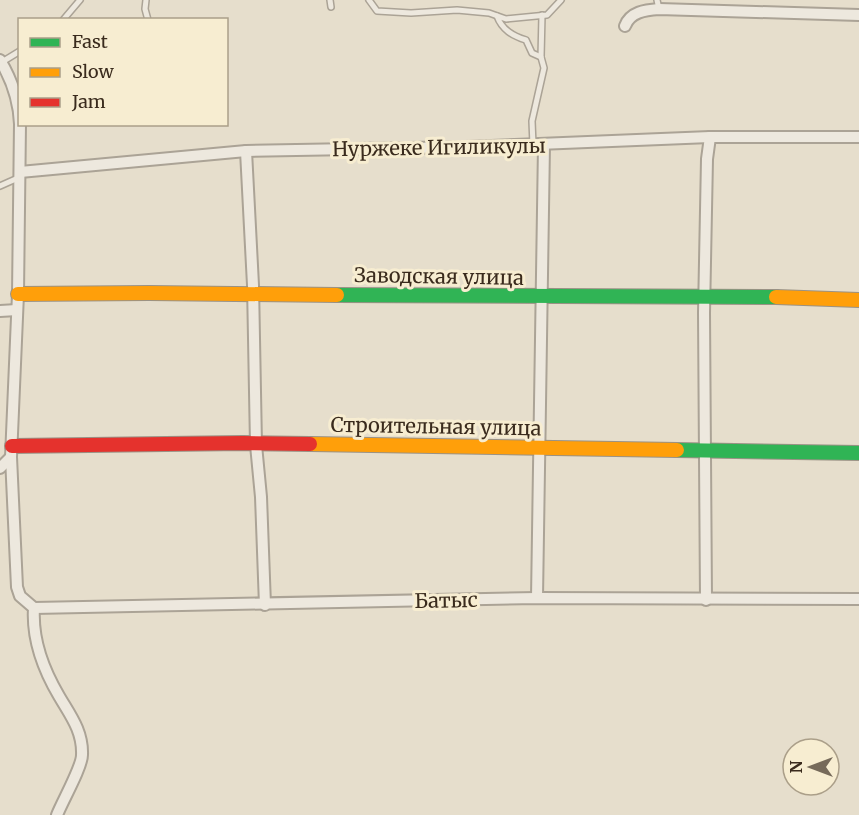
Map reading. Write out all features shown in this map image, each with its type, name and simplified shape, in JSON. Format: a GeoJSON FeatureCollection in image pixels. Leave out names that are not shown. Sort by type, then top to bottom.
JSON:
{"type":"FeatureCollection","features":[{"type":"Feature","properties":{"kind":"street"},"geometry":{"type":"LineString","coordinates":[[625,26],[628,18],[658,4],[859,15]]}},
{"type":"Feature","properties":{"kind":"street"},"geometry":{"type":"LineString","coordinates":[[1,61],[15,89],[18,106]]}},
{"type":"Feature","properties":{"kind":"street"},"geometry":{"type":"LineString","coordinates":[[20,126],[18,294],[12,452],[17,587],[20,596],[34,608],[33,626],[39,655],[58,695],[78,728],[82,757],[57,815]]}},
{"type":"Feature","properties":{"kind":"street"},"geometry":{"type":"LineString","coordinates":[[706,600],[704,296],[707,159],[710,137]]}},
{"type":"Feature","properties":{"kind":"street","name":"Нуржеке Игиликулы"},"geometry":{"type":"LineString","coordinates":[[20,175],[246,151],[539,145],[710,137],[859,137]]}},
{"type":"Feature","properties":{"kind":"street"},"geometry":{"type":"LineString","coordinates":[[537,598],[542,297],[539,145]]}},
{"type":"Feature","properties":{"kind":"street"},"geometry":{"type":"LineString","coordinates":[[246,151],[256,445],[261,497],[265,605]]}},
{"type":"Feature","properties":{"kind":"street","name":"Заводская улица"},"geometry":{"type":"LineString","coordinates":[[18,294],[139,292],[542,297],[704,296],[859,300]]}},
{"type":"Feature","properties":{"kind":"street"},"geometry":{"type":"LineString","coordinates":[[0,311],[17,310]]}},
{"type":"Feature","properties":{"kind":"street","name":"Строительная улица"},"geometry":{"type":"LineString","coordinates":[[12,452],[243,443],[859,453]]}},
{"type":"Feature","properties":{"kind":"street"},"geometry":{"type":"LineString","coordinates":[[0,468],[12,452]]}},
{"type":"Feature","properties":{"kind":"street","name":"Батыс"},"geometry":{"type":"LineString","coordinates":[[34,608],[537,598],[859,599]]}},
{"type":"Feature","properties":{"kind":"lane"},"geometry":{"type":"LineString","coordinates":[[65,18],[80,0]]}},
{"type":"Feature","properties":{"kind":"lane"},"geometry":{"type":"LineString","coordinates":[[146,0],[147,18]]}},
{"type":"Feature","properties":{"kind":"lane"},"geometry":{"type":"LineString","coordinates":[[369,0],[377,11],[411,13],[457,10],[489,12],[506,19],[547,15],[560,4],[561,0]]}},
{"type":"Feature","properties":{"kind":"lane"},"geometry":{"type":"LineString","coordinates":[[539,145],[532,121],[544,68],[542,15]]}},
{"type":"Feature","properties":{"kind":"lane"},"geometry":{"type":"LineString","coordinates":[[497,16],[500,25],[513,36],[526,40],[532,53],[542,57]]}},
{"type":"Feature","properties":{"kind":"lane"},"geometry":{"type":"LineString","coordinates":[[1,61],[18,52]]}},
{"type":"Feature","properties":{"kind":"lane","name":"Нуржеке Игиликулы"},"geometry":{"type":"LineString","coordinates":[[0,186],[20,175]]}},
{"type":"Feature","properties":{"kind":"traffic: fast"},"geometry":{"type":"LineString","coordinates":[[337,295],[776,297]]}},
{"type":"Feature","properties":{"kind":"traffic: fast"},"geometry":{"type":"LineString","coordinates":[[677,450],[859,453]]}},
{"type":"Feature","properties":{"kind":"traffic: slow"},"geometry":{"type":"LineString","coordinates":[[18,294],[337,295]]}},
{"type":"Feature","properties":{"kind":"traffic: slow"},"geometry":{"type":"LineString","coordinates":[[776,297],[859,300]]}},
{"type":"Feature","properties":{"kind":"traffic: slow"},"geometry":{"type":"LineString","coordinates":[[310,444],[677,450]]}},
{"type":"Feature","properties":{"kind":"traffic: jam"},"geometry":{"type":"LineString","coordinates":[[12,446],[310,444]]}}]}
